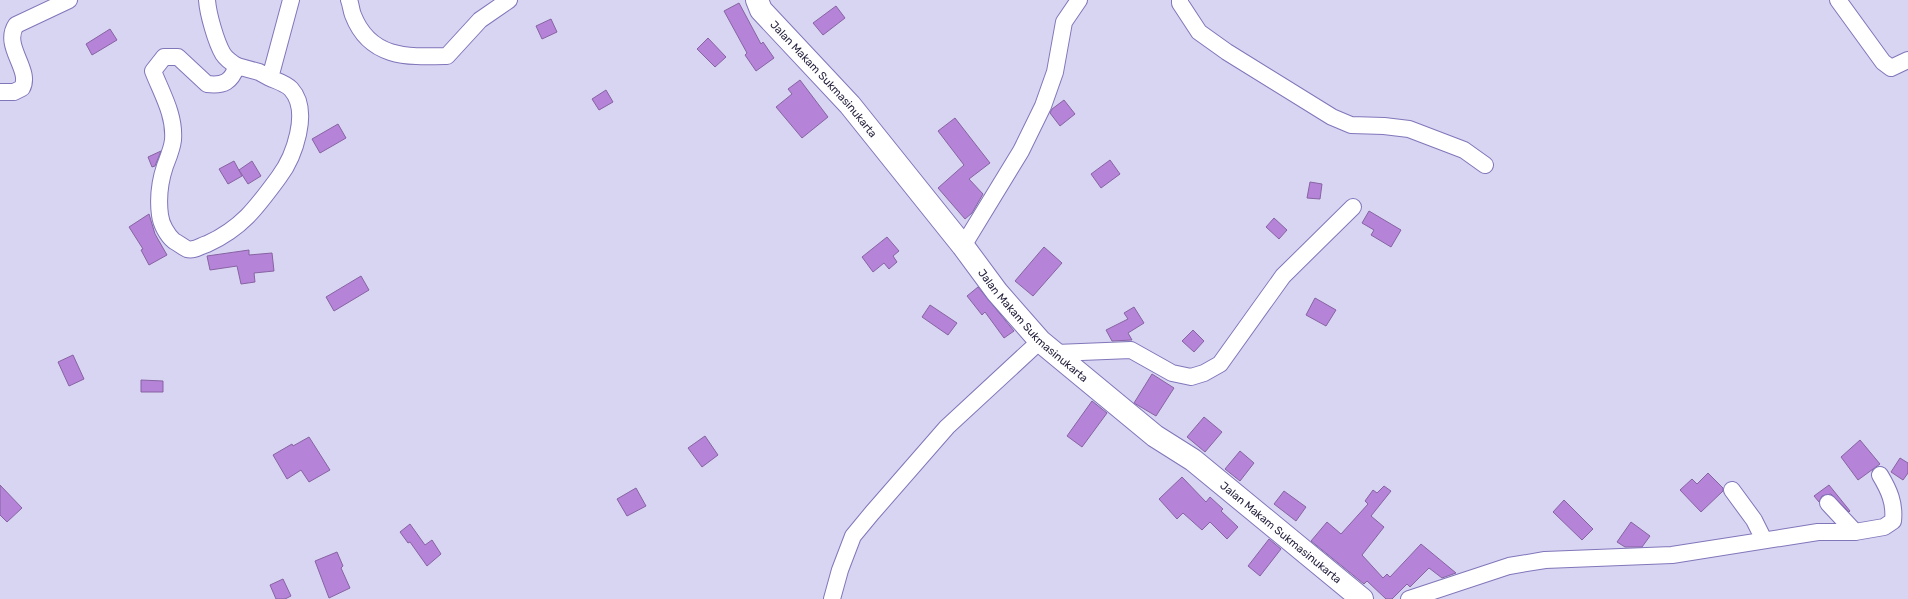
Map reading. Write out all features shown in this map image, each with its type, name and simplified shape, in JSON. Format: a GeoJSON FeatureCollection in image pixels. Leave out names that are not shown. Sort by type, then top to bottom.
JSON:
{"type":"FeatureCollection","features":[{"type":"Feature","properties":{"kind":"street"},"geometry":{"type":"LineString","coordinates":[[0,92],[14,92],[22,88],[24,85],[24,76],[13,40],[13,30],[16,25],[69,0]]}},
{"type":"Feature","properties":{"kind":"street"},"geometry":{"type":"LineString","coordinates":[[207,0],[208,9],[220,46],[230,62],[237,66],[259,72],[282,83],[291,90],[300,106],[300,124],[296,144],[283,172],[241,224],[220,238],[194,250],[186,249],[171,238],[163,225],[160,216],[159,201],[162,180],[173,140],[168,103],[153,71],[164,57],[178,57],[207,84],[215,85],[223,84],[233,78],[237,66]]}},
{"type":"Feature","properties":{"kind":"street"},"geometry":{"type":"LineString","coordinates":[[270,78],[291,0]]}},
{"type":"Feature","properties":{"kind":"street"},"geometry":{"type":"LineString","coordinates":[[349,0],[356,20],[366,36],[378,49],[412,57],[447,56],[480,20],[509,0]]}},
{"type":"Feature","properties":{"kind":"street","name":"Jalan Makam Sukmasinukarta"},"geometry":{"type":"LineString","coordinates":[[757,0],[761,10],[850,105],[998,292],[1048,347],[1155,436],[1193,460],[1362,599]]}},
{"type":"Feature","properties":{"kind":"street"},"geometry":{"type":"LineString","coordinates":[[963,246],[1021,151],[1043,106],[1055,72],[1064,22],[1080,0]]}},
{"type":"Feature","properties":{"kind":"street"},"geometry":{"type":"LineString","coordinates":[[1180,0],[1180,3],[1199,32],[1227,52],[1332,117],[1352,125],[1384,126],[1410,129],[1464,150],[1485,165]]}},
{"type":"Feature","properties":{"kind":"street"},"geometry":{"type":"LineString","coordinates":[[1838,0],[1883,62],[1891,68],[1908,60]]}},
{"type":"Feature","properties":{"kind":"street"},"geometry":{"type":"LineString","coordinates":[[832,599],[840,570],[853,536],[872,513],[947,427],[1048,347],[1131,350],[1172,373],[1191,377],[1212,369],[1220,364],[1283,276],[1353,207]]}},
{"type":"Feature","properties":{"kind":"street"},"geometry":{"type":"LineString","coordinates":[[1409,599],[1509,566],[1545,560],[1672,555],[1818,532],[1855,532],[1884,527],[1893,521],[1894,509],[1890,492],[1880,475]]}},
{"type":"Feature","properties":{"kind":"street"},"geometry":{"type":"LineString","coordinates":[[1732,490],[1754,520],[1764,540]]}},
{"type":"Feature","properties":{"kind":"street"},"geometry":{"type":"LineString","coordinates":[[1828,503],[1855,532]]}},
{"type":"Feature","properties":{"kind":"building"},"geometry":{"type":"Polygon","coordinates":[[[739,3],[761,44],[763,42],[774,58],[756,71],[745,55],[747,53],[724,11],[739,3]]]}},
{"type":"Feature","properties":{"kind":"building"},"geometry":{"type":"Polygon","coordinates":[[[836,6],[845,18],[823,35],[813,23],[836,6]]]}},
{"type":"Feature","properties":{"kind":"building"},"geometry":{"type":"Polygon","coordinates":[[[551,19],[557,32],[542,39],[536,26],[551,19]]]}},
{"type":"Feature","properties":{"kind":"building"},"geometry":{"type":"Polygon","coordinates":[[[110,29],[117,40],[92,55],[86,44],[110,29]]]}},
{"type":"Feature","properties":{"kind":"building"},"geometry":{"type":"Polygon","coordinates":[[[708,38],[726,57],[715,67],[697,49],[708,38]]]}},
{"type":"Feature","properties":{"kind":"building"},"geometry":{"type":"Polygon","coordinates":[[[800,80],[828,117],[802,138],[776,107],[792,94],[788,89],[800,80]]]}},
{"type":"Feature","properties":{"kind":"building"},"geometry":{"type":"Polygon","coordinates":[[[606,90],[613,102],[599,110],[592,99],[606,90]]]}},
{"type":"Feature","properties":{"kind":"building"},"geometry":{"type":"Polygon","coordinates":[[[1064,100],[1075,114],[1060,126],[1050,113],[1052,109],[1064,100]]]}},
{"type":"Feature","properties":{"kind":"building"},"geometry":{"type":"Polygon","coordinates":[[[955,118],[990,163],[969,179],[983,194],[972,213],[965,219],[938,188],[964,165],[938,131],[955,118]]]}},
{"type":"Feature","properties":{"kind":"building"},"geometry":{"type":"Polygon","coordinates":[[[338,124],[346,138],[320,153],[312,139],[338,124]]]}},
{"type":"Feature","properties":{"kind":"building"},"geometry":{"type":"Polygon","coordinates":[[[161,151],[155,166],[152,167],[148,157],[161,151]]]}},
{"type":"Feature","properties":{"kind":"building"},"geometry":{"type":"Polygon","coordinates":[[[1110,160],[1120,174],[1101,188],[1091,174],[1110,160]]]}},
{"type":"Feature","properties":{"kind":"building"},"geometry":{"type":"Polygon","coordinates":[[[234,161],[242,176],[228,184],[219,169],[234,161]]]}},
{"type":"Feature","properties":{"kind":"building"},"geometry":{"type":"Polygon","coordinates":[[[252,161],[261,176],[248,184],[239,170],[252,161]]]}},
{"type":"Feature","properties":{"kind":"building"},"geometry":{"type":"Polygon","coordinates":[[[1310,182],[1322,184],[1320,199],[1307,198],[1310,182]]]}},
{"type":"Feature","properties":{"kind":"building"},"geometry":{"type":"Polygon","coordinates":[[[1369,211],[1401,230],[1391,247],[1371,235],[1374,230],[1362,223],[1369,211]]]}},
{"type":"Feature","properties":{"kind":"building"},"geometry":{"type":"Polygon","coordinates":[[[149,214],[155,234],[167,255],[149,265],[141,250],[143,249],[129,227],[149,214]]]}},
{"type":"Feature","properties":{"kind":"building"},"geometry":{"type":"Polygon","coordinates":[[[1274,218],[1287,230],[1279,239],[1266,227],[1274,218]]]}},
{"type":"Feature","properties":{"kind":"building"},"geometry":{"type":"Polygon","coordinates":[[[887,237],[899,251],[893,256],[897,262],[889,269],[884,263],[873,272],[862,257],[887,237]]]}},
{"type":"Feature","properties":{"kind":"building"},"geometry":{"type":"Polygon","coordinates":[[[1044,247],[1062,263],[1033,296],[1015,281],[1044,247]]]}},
{"type":"Feature","properties":{"kind":"building"},"geometry":{"type":"Polygon","coordinates":[[[249,250],[249,255],[272,253],[274,271],[254,273],[255,282],[241,284],[237,266],[210,270],[207,256],[249,250]]]}},
{"type":"Feature","properties":{"kind":"building"},"geometry":{"type":"Polygon","coordinates":[[[361,276],[369,290],[334,311],[326,297],[361,276]]]}},
{"type":"Feature","properties":{"kind":"building"},"geometry":{"type":"Polygon","coordinates":[[[978,287],[1014,331],[1004,338],[985,312],[982,315],[967,296],[978,287]]]}},
{"type":"Feature","properties":{"kind":"building"},"geometry":{"type":"Polygon","coordinates":[[[1315,298],[1336,310],[1326,326],[1306,315],[1315,298]]]}},
{"type":"Feature","properties":{"kind":"building"},"geometry":{"type":"Polygon","coordinates":[[[930,305],[957,323],[948,335],[922,317],[930,305]]]}},
{"type":"Feature","properties":{"kind":"building"},"geometry":{"type":"Polygon","coordinates":[[[1134,307],[1144,323],[1128,333],[1132,340],[1112,341],[1106,330],[1128,319],[1124,313],[1134,307]]]}},
{"type":"Feature","properties":{"kind":"building"},"geometry":{"type":"Polygon","coordinates":[[[1193,330],[1204,341],[1194,352],[1182,341],[1193,330]]]}},
{"type":"Feature","properties":{"kind":"building"},"geometry":{"type":"Polygon","coordinates":[[[73,355],[84,379],[69,386],[58,362],[73,355]]]}},
{"type":"Feature","properties":{"kind":"building"},"geometry":{"type":"Polygon","coordinates":[[[1152,374],[1174,388],[1156,416],[1134,403],[1152,374]]]}},
{"type":"Feature","properties":{"kind":"building"},"geometry":{"type":"Polygon","coordinates":[[[141,380],[163,381],[163,392],[141,392],[141,380]]]}},
{"type":"Feature","properties":{"kind":"building"},"geometry":{"type":"Polygon","coordinates":[[[1092,401],[1107,413],[1082,447],[1067,436],[1092,401]]]}},
{"type":"Feature","properties":{"kind":"building"},"geometry":{"type":"Polygon","coordinates":[[[1204,417],[1222,432],[1205,452],[1187,437],[1204,417]]]}},
{"type":"Feature","properties":{"kind":"building"},"geometry":{"type":"Polygon","coordinates":[[[705,436],[718,455],[702,467],[688,448],[705,436]]]}},
{"type":"Feature","properties":{"kind":"building"},"geometry":{"type":"Polygon","coordinates":[[[309,437],[330,470],[309,482],[301,470],[287,479],[273,455],[292,444],[293,446],[309,437]]]}},
{"type":"Feature","properties":{"kind":"building"},"geometry":{"type":"Polygon","coordinates":[[[1860,440],[1880,464],[1858,480],[1841,457],[1860,440]]]}},
{"type":"Feature","properties":{"kind":"building"},"geometry":{"type":"Polygon","coordinates":[[[1240,451],[1254,463],[1240,481],[1225,469],[1240,451]]]}},
{"type":"Feature","properties":{"kind":"building"},"geometry":{"type":"Polygon","coordinates":[[[1900,458],[1908,463],[1908,473],[1903,480],[1891,472],[1900,458]]]}},
{"type":"Feature","properties":{"kind":"building"},"geometry":{"type":"Polygon","coordinates":[[[1708,473],[1723,488],[1723,491],[1701,512],[1680,490],[1692,479],[1697,484],[1708,473]]]}},
{"type":"Feature","properties":{"kind":"building"},"geometry":{"type":"Polygon","coordinates":[[[1182,477],[1206,502],[1210,497],[1223,509],[1221,511],[1238,527],[1227,539],[1210,522],[1202,530],[1183,513],[1177,519],[1159,499],[1182,477]]]}},
{"type":"Feature","properties":{"kind":"building"},"geometry":{"type":"Polygon","coordinates":[[[0,485],[22,508],[7,522],[0,515],[0,485]]]}},
{"type":"Feature","properties":{"kind":"building"},"geometry":{"type":"Polygon","coordinates":[[[1829,485],[1850,511],[1849,512],[1831,494],[1822,496],[1819,502],[1814,496],[1829,485]]]}},
{"type":"Feature","properties":{"kind":"building"},"geometry":{"type":"Polygon","coordinates":[[[1384,486],[1391,491],[1371,516],[1384,527],[1362,555],[1383,578],[1387,574],[1390,577],[1421,544],[1456,573],[1442,578],[1429,568],[1410,587],[1407,584],[1392,599],[1386,599],[1367,581],[1364,584],[1311,541],[1327,522],[1341,534],[1368,504],[1365,501],[1373,490],[1377,493],[1384,486]]]}},
{"type":"Feature","properties":{"kind":"building"},"geometry":{"type":"Polygon","coordinates":[[[636,488],[646,506],[627,516],[617,499],[636,488]]]}},
{"type":"Feature","properties":{"kind":"building"},"geometry":{"type":"Polygon","coordinates":[[[1284,491],[1306,507],[1296,521],[1274,504],[1284,491]]]}},
{"type":"Feature","properties":{"kind":"building"},"geometry":{"type":"Polygon","coordinates":[[[1564,500],[1593,529],[1582,540],[1553,512],[1564,500]]]}},
{"type":"Feature","properties":{"kind":"building"},"geometry":{"type":"Polygon","coordinates":[[[1631,522],[1650,536],[1642,547],[1625,547],[1617,542],[1631,522]]]}},
{"type":"Feature","properties":{"kind":"building"},"geometry":{"type":"Polygon","coordinates":[[[410,524],[425,545],[432,540],[441,554],[427,566],[410,542],[408,543],[400,532],[410,524]]]}},
{"type":"Feature","properties":{"kind":"building"},"geometry":{"type":"Polygon","coordinates":[[[1269,539],[1281,549],[1260,576],[1248,566],[1269,539]]]}},
{"type":"Feature","properties":{"kind":"building"},"geometry":{"type":"Polygon","coordinates":[[[337,552],[343,566],[341,568],[350,588],[329,598],[315,561],[337,552]]]}},
{"type":"Feature","properties":{"kind":"building"},"geometry":{"type":"Polygon","coordinates":[[[283,579],[291,596],[285,599],[276,599],[270,585],[283,579]]]}}]}
